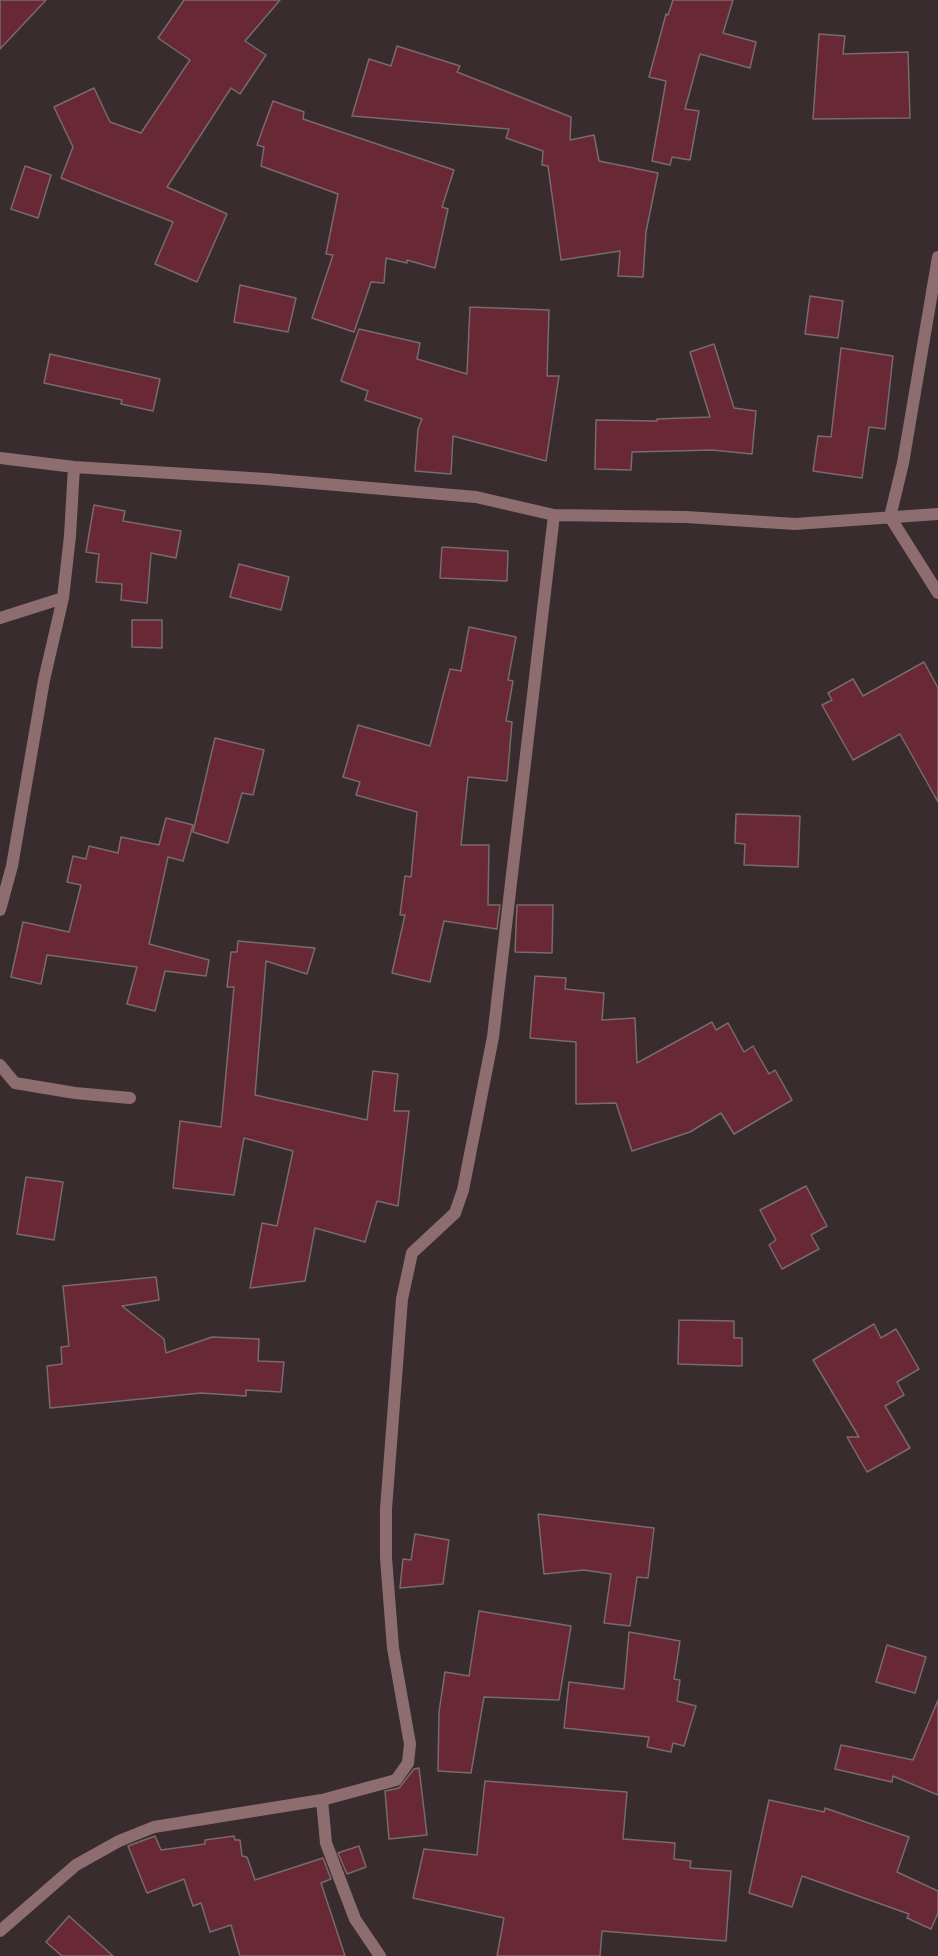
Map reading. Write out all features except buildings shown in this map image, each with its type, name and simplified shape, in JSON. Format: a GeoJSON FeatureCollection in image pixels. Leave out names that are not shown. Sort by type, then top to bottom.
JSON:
{"type":"FeatureCollection","features":[{"type":"Feature","properties":{"kind":"street"},"geometry":{"type":"LineString","coordinates":[[938,257],[903,463],[890,517],[938,593]]}},
{"type":"Feature","properties":{"kind":"street"},"geometry":{"type":"LineString","coordinates":[[0,458],[74,467],[266,479],[476,497],[554,515],[686,517],[795,524],[938,514]]}},
{"type":"Feature","properties":{"kind":"street"},"geometry":{"type":"LineString","coordinates":[[0,910],[12,866],[44,680],[63,598],[74,467]]}},
{"type":"Feature","properties":{"kind":"street"},"geometry":{"type":"LineString","coordinates":[[0,1931],[76,1865],[119,1841],[154,1827],[322,1800],[396,1780],[408,1763],[410,1744],[393,1648],[386,1558],[386,1509],[402,1299],[412,1253],[454,1213],[463,1190],[493,1037],[554,515]]}},
{"type":"Feature","properties":{"kind":"street"},"geometry":{"type":"LineString","coordinates":[[0,618],[63,598]]}},
{"type":"Feature","properties":{"kind":"street"},"geometry":{"type":"LineString","coordinates":[[0,1065],[15,1083],[75,1093],[130,1098]]}},
{"type":"Feature","properties":{"kind":"street"},"geometry":{"type":"LineString","coordinates":[[322,1800],[326,1843],[355,1919],[380,1956]]}}]}
